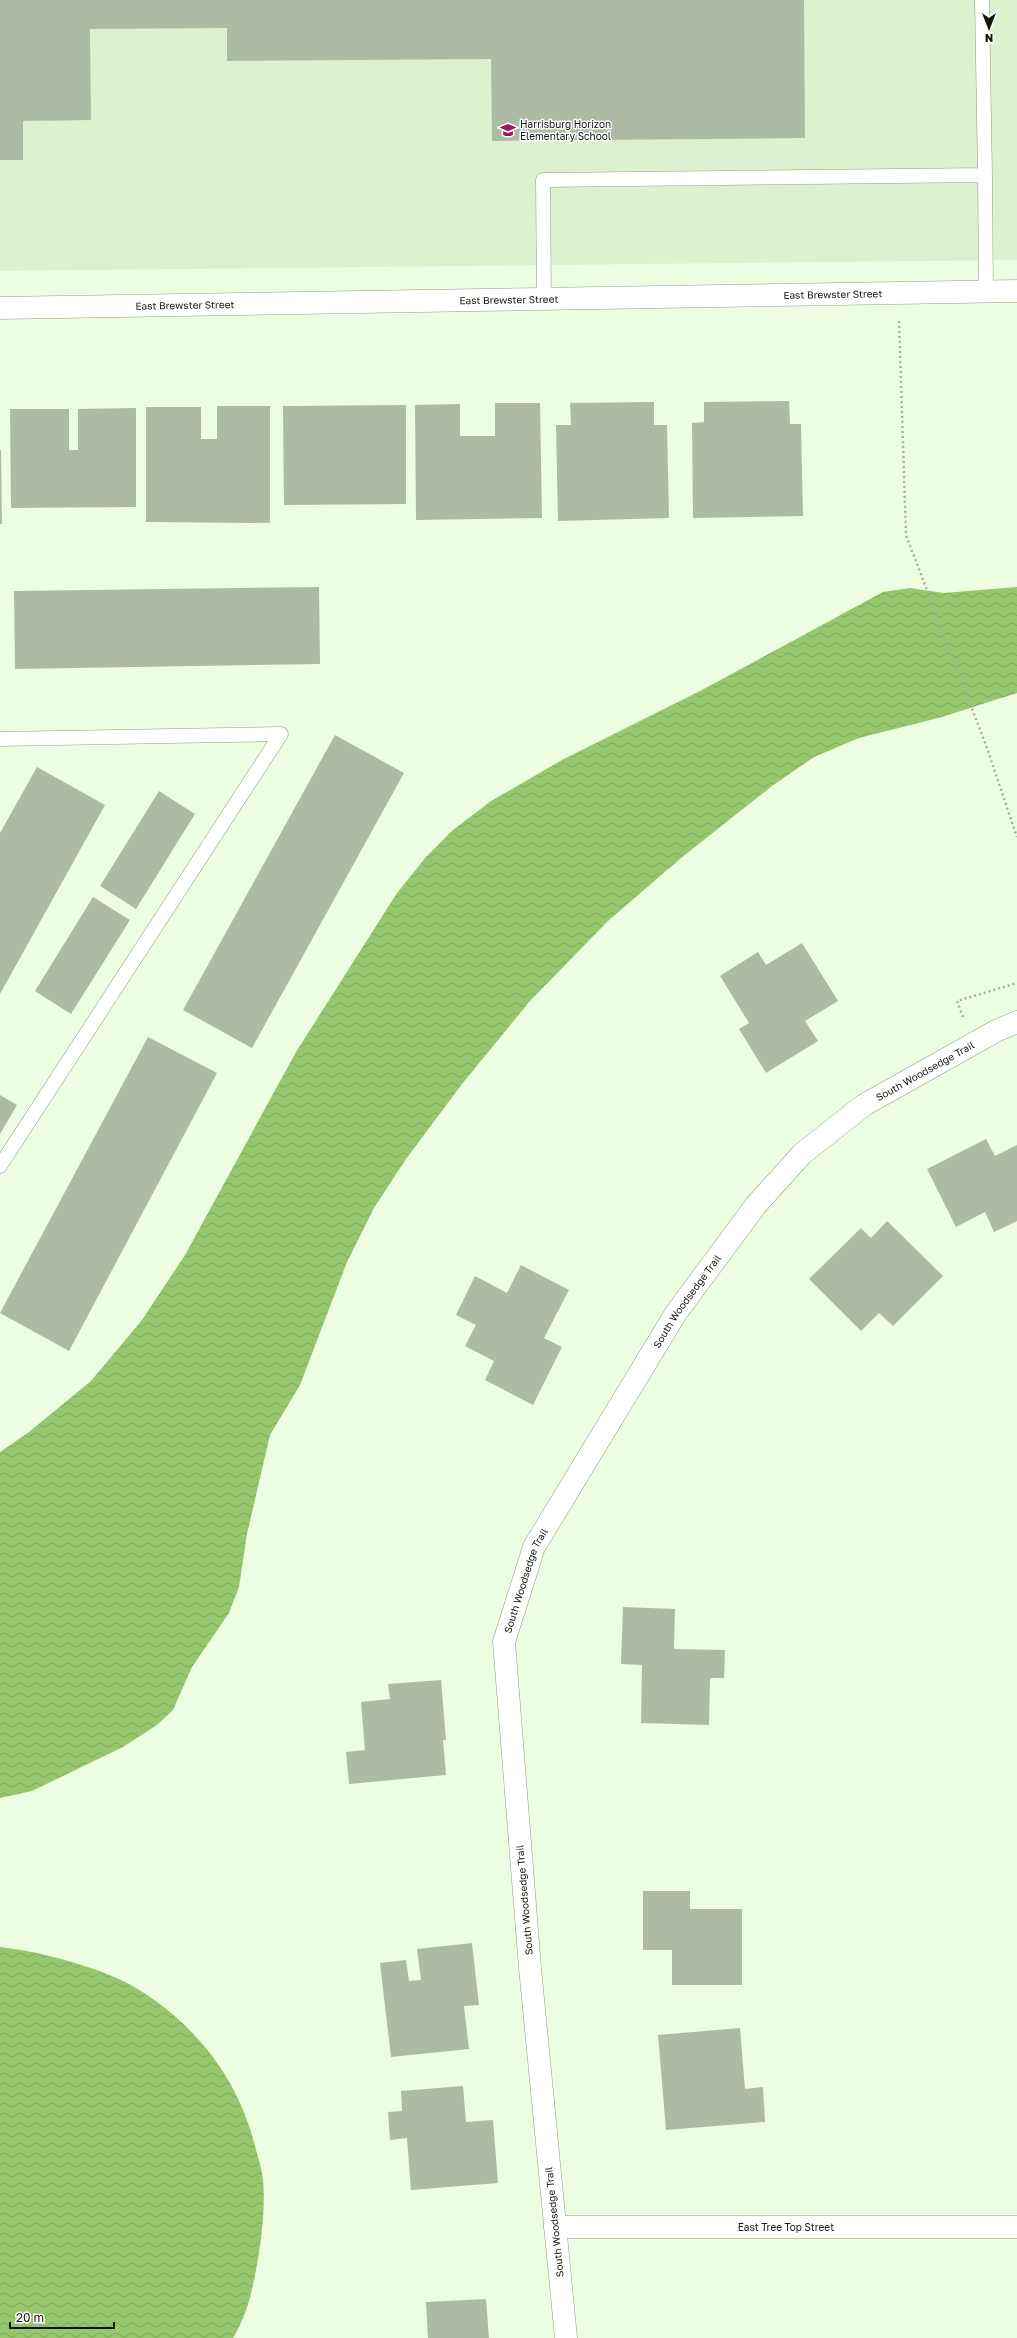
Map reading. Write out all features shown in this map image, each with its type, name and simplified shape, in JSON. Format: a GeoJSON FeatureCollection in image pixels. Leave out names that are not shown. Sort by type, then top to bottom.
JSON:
{"type":"FeatureCollection","features":[{"type":"Feature","properties":{"kind":"street","name":"East Brewster Street"},"geometry":{"type":"LineString","coordinates":[[0,308],[1017,291]]}},
{"type":"Feature","properties":{"kind":"street","name":"South Woodsedge Trail"},"geometry":{"type":"LineString","coordinates":[[566,2338],[529,1960],[504,1642],[534,1547],[676,1313],[756,1205],[802,1154],[864,1105],[973,1043],[1017,1022]]}},
{"type":"Feature","properties":{"kind":"street","name":"East Tree Top Street"},"geometry":{"type":"LineString","coordinates":[[555,2227],[1017,2227]]}},
{"type":"Feature","properties":{"kind":"lane"},"geometry":{"type":"LineString","coordinates":[[982,0],[986,292]]}},
{"type":"Feature","properties":{"kind":"lane"},"geometry":{"type":"LineString","coordinates":[[544,299],[543,180],[985,175]]}},
{"type":"Feature","properties":{"kind":"lane"},"geometry":{"type":"LineString","coordinates":[[0,739],[282,734],[0,1166]]}},
{"type":"Feature","properties":{"kind":"path"},"geometry":{"type":"LineString","coordinates":[[898,293],[906,535],[987,748],[1017,837]]}},
{"type":"Feature","properties":{"kind":"path"},"geometry":{"type":"LineString","coordinates":[[973,1043],[957,1001],[1017,983]]}},
{"type":"Feature","properties":{"kind":"shaded area","name":"Harrisburg Horizon Elementary School"},"geometry":{"type":"Polygon","coordinates":[[[0,0],[1017,0],[1017,260],[0,271],[0,0]]]}},
{"type":"Feature","properties":{"kind":"water"},"geometry":{"type":"Polygon","coordinates":[[[1017,587],[1017,693],[942,717],[859,738],[814,757],[772,786],[681,858],[608,921],[530,1001],[462,1084],[406,1159],[374,1208],[347,1262],[300,1385],[270,1435],[247,1534],[239,1587],[229,1613],[192,1667],[173,1710],[157,1725],[123,1747],[32,1791],[0,1798],[0,1452],[29,1432],[91,1381],[142,1320],[185,1255],[296,1052],[397,893],[426,857],[453,830],[491,801],[562,760],[700,691],[883,592],[910,588],[944,593],[1017,587]]]}},
{"type":"Feature","properties":{"kind":"water"},"geometry":{"type":"Polygon","coordinates":[[[0,1947],[34,1952],[73,1962],[111,1975],[141,1991],[181,2022],[199,2040],[228,2080],[249,2125],[261,2169],[264,2196],[261,2238],[254,2282],[244,2317],[233,2338],[0,2338],[0,1947]]]}},
{"type":"Feature","properties":{"kind":"building"},"geometry":{"type":"Polygon","coordinates":[[[0,0],[804,0],[805,138],[492,141],[491,59],[227,61],[227,28],[90,29],[91,120],[23,121],[23,160],[0,160],[0,0]]]}},
{"type":"Feature","properties":{"kind":"building"},"geometry":{"type":"Polygon","coordinates":[[[789,401],[790,424],[801,424],[803,516],[693,518],[692,423],[704,422],[704,402],[789,401]]]}},
{"type":"Feature","properties":{"kind":"building"},"geometry":{"type":"Polygon","coordinates":[[[654,402],[654,425],[667,425],[669,518],[558,521],[556,425],[571,425],[570,403],[654,402]]]}},
{"type":"Feature","properties":{"kind":"building"},"geometry":{"type":"Polygon","coordinates":[[[495,403],[540,403],[542,518],[416,520],[415,405],[460,404],[460,436],[495,436],[495,403]]]}},
{"type":"Feature","properties":{"kind":"building"},"geometry":{"type":"Polygon","coordinates":[[[406,405],[406,504],[284,505],[283,406],[406,405]]]}},
{"type":"Feature","properties":{"kind":"building"},"geometry":{"type":"Polygon","coordinates":[[[217,406],[270,406],[270,523],[146,522],[146,407],[201,407],[201,439],[217,439],[217,406]]]}},
{"type":"Feature","properties":{"kind":"building"},"geometry":{"type":"Polygon","coordinates":[[[136,408],[136,507],[11,508],[10,409],[69,409],[69,450],[78,450],[78,409],[136,408]]]}},
{"type":"Feature","properties":{"kind":"building"},"geometry":{"type":"Polygon","coordinates":[[[1,450],[2,524],[0,524],[1,450]]]}},
{"type":"Feature","properties":{"kind":"building"},"geometry":{"type":"Polygon","coordinates":[[[319,587],[320,664],[15,669],[14,591],[319,587]]]}},
{"type":"Feature","properties":{"kind":"building"},"geometry":{"type":"Polygon","coordinates":[[[335,735],[404,773],[252,1048],[183,1010],[335,735]]]}},
{"type":"Feature","properties":{"kind":"building"},"geometry":{"type":"Polygon","coordinates":[[[37,767],[105,805],[0,994],[0,833],[37,767]]]}},
{"type":"Feature","properties":{"kind":"building"},"geometry":{"type":"Polygon","coordinates":[[[159,791],[195,814],[136,909],[100,886],[159,791]]]}},
{"type":"Feature","properties":{"kind":"building"},"geometry":{"type":"Polygon","coordinates":[[[93,897],[130,920],[71,1014],[35,991],[93,897]]]}},
{"type":"Feature","properties":{"kind":"building"},"geometry":{"type":"Polygon","coordinates":[[[802,943],[838,1001],[805,1021],[818,1041],[766,1073],[739,1029],[749,1023],[720,976],[758,952],[766,965],[802,943]]]}},
{"type":"Feature","properties":{"kind":"building"},"geometry":{"type":"Polygon","coordinates":[[[148,1037],[217,1073],[69,1351],[0,1313],[148,1037]]]}},
{"type":"Feature","properties":{"kind":"building"},"geometry":{"type":"Polygon","coordinates":[[[0,1095],[17,1105],[0,1134],[0,1095]]]}},
{"type":"Feature","properties":{"kind":"building"},"geometry":{"type":"Polygon","coordinates":[[[986,1139],[995,1156],[1017,1145],[1017,1221],[994,1232],[985,1212],[956,1227],[927,1169],[986,1139]]]}},
{"type":"Feature","properties":{"kind":"building"},"geometry":{"type":"Polygon","coordinates":[[[887,1221],[943,1276],[893,1326],[879,1313],[861,1331],[809,1279],[861,1228],[871,1238],[887,1221]]]}},
{"type":"Feature","properties":{"kind":"building"},"geometry":{"type":"Polygon","coordinates":[[[521,1265],[569,1290],[544,1338],[562,1347],[533,1405],[485,1380],[494,1361],[465,1346],[476,1325],[456,1315],[475,1276],[507,1293],[521,1265]]]}},
{"type":"Feature","properties":{"kind":"building"},"geometry":{"type":"Polygon","coordinates":[[[623,1607],[675,1609],[674,1649],[725,1650],[724,1678],[710,1678],[709,1725],[641,1723],[642,1665],[621,1664],[623,1607]]]}},
{"type":"Feature","properties":{"kind":"building"},"geometry":{"type":"Polygon","coordinates":[[[441,1680],[446,1740],[443,1740],[446,1775],[349,1784],[346,1752],[365,1750],[361,1702],[390,1699],[388,1684],[441,1680]]]}},
{"type":"Feature","properties":{"kind":"building"},"geometry":{"type":"Polygon","coordinates":[[[643,1891],[690,1891],[690,1909],[742,1909],[742,1985],[672,1985],[672,1950],[643,1950],[643,1891]]]}},
{"type":"Feature","properties":{"kind":"building"},"geometry":{"type":"Polygon","coordinates":[[[472,1943],[479,2005],[464,2006],[469,2049],[391,2057],[380,1963],[406,1960],[409,1981],[421,1980],[417,1949],[472,1943]]]}},
{"type":"Feature","properties":{"kind":"building"},"geometry":{"type":"Polygon","coordinates":[[[740,2028],[745,2089],[763,2087],[765,2122],[666,2130],[658,2035],[740,2028]]]}},
{"type":"Feature","properties":{"kind":"building"},"geometry":{"type":"Polygon","coordinates":[[[463,2086],[466,2122],[493,2120],[498,2183],[411,2190],[407,2138],[390,2140],[388,2112],[402,2111],[401,2091],[463,2086]]]}},
{"type":"Feature","properties":{"kind":"building"},"geometry":{"type":"Polygon","coordinates":[[[486,2299],[489,2338],[428,2338],[426,2302],[486,2299]]]}},
{"type":"Feature","properties":{"kind":"place","name":"Harrisburg Horizon Elementary School"},"geometry":{"type":"Point","coordinates":[508,130]}}]}
